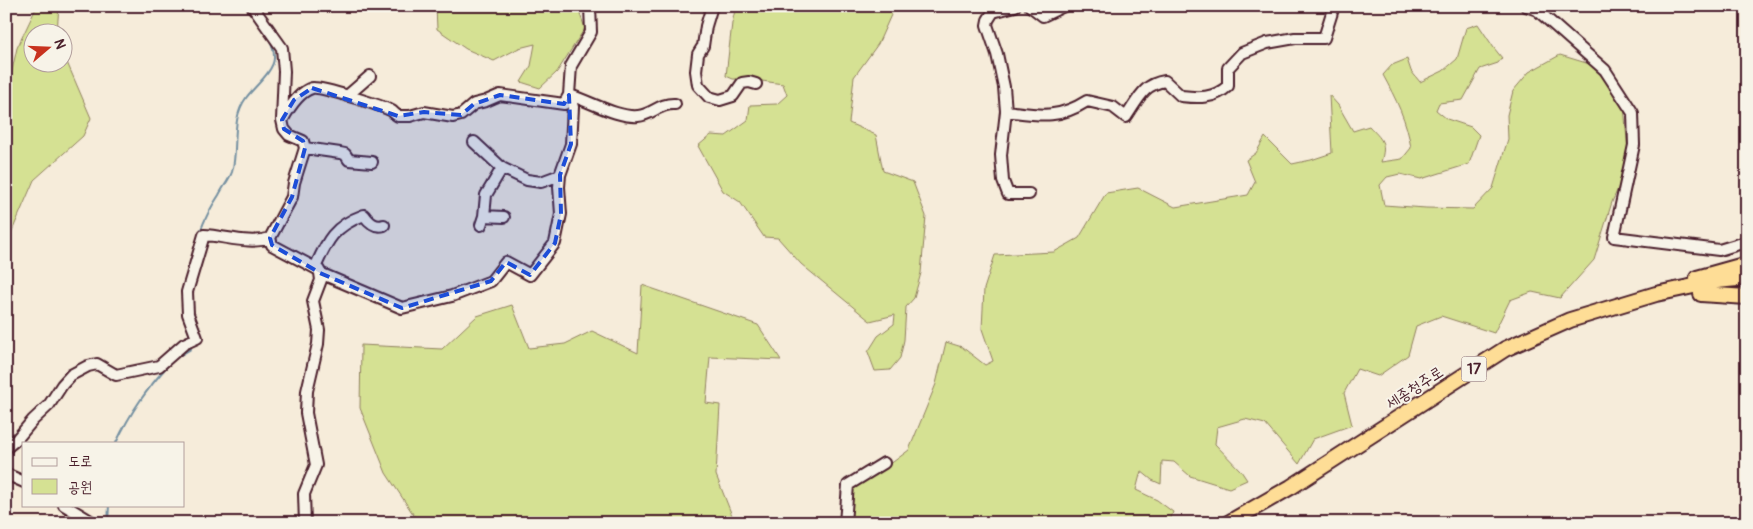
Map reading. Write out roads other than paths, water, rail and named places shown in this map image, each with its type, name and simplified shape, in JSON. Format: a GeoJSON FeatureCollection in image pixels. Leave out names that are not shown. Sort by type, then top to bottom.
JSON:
{"type":"FeatureCollection","features":[{"type":"Feature","properties":{"kind":"highway"},"geometry":{"type":"LineString","coordinates":[[1669,292],[1699,277],[1747,264]]}},
{"type":"Feature","properties":{"kind":"highway","name":"세종청주로"},"geometry":{"type":"LineString","coordinates":[[1228,523],[1292,487],[1505,349],[1570,320],[1669,292],[1717,281],[1747,278]]}},
{"type":"Feature","properties":{"kind":"highway","name":"세종청주로"},"geometry":{"type":"LineString","coordinates":[[1244,523],[1324,475],[1485,370],[1561,330],[1640,306],[1747,285]]}},
{"type":"Feature","properties":{"kind":"highway"},"geometry":{"type":"LineString","coordinates":[[1701,294],[1747,297]]}},
{"type":"Feature","properties":{"kind":"street"},"geometry":{"type":"LineString","coordinates":[[252,6],[282,48],[284,71],[282,120],[284,129],[289,135],[303,141],[305,148],[294,183],[292,197],[270,238],[272,245],[318,270],[402,308],[452,296],[491,281],[506,262],[530,275],[555,243],[560,214],[560,175],[571,144],[573,107],[570,95],[571,66],[591,32],[590,6]]}},
{"type":"Feature","properties":{"kind":"street"},"geometry":{"type":"LineString","coordinates":[[712,6],[703,46],[698,54],[696,71],[698,85],[709,97],[720,100],[733,96],[742,83],[756,84]]}},
{"type":"Feature","properties":{"kind":"street"},"geometry":{"type":"LineString","coordinates":[[1015,6],[992,9],[987,25],[997,54],[1004,87],[1006,111],[1000,155],[1003,181],[1008,194],[1029,194]]}},
{"type":"Feature","properties":{"kind":"street"},"geometry":{"type":"LineString","coordinates":[[1030,6],[1043,16],[1064,6]]}},
{"type":"Feature","properties":{"kind":"street"},"geometry":{"type":"LineString","coordinates":[[1006,111],[1048,116],[1066,112],[1087,101],[1113,107],[1126,117],[1148,86],[1156,82],[1165,81],[1181,96],[1202,98],[1223,90],[1228,86],[1228,68],[1242,53],[1267,42],[1295,38],[1324,38],[1334,6]]}},
{"type":"Feature","properties":{"kind":"street"},"geometry":{"type":"LineString","coordinates":[[1526,6],[1537,10],[1605,70],[1633,113],[1634,145],[1614,237],[1719,250],[1747,243]]}},
{"type":"Feature","properties":{"kind":"street"},"geometry":{"type":"LineString","coordinates":[[348,96],[370,76]]}},
{"type":"Feature","properties":{"kind":"street"},"geometry":{"type":"LineString","coordinates":[[282,120],[294,100],[312,88],[320,88],[348,96],[392,111],[398,116],[410,116],[424,112],[453,117],[461,115],[474,104],[486,102],[500,95],[564,104],[570,95]]}},
{"type":"Feature","properties":{"kind":"street"},"geometry":{"type":"LineString","coordinates":[[570,95],[614,112],[634,116],[641,116],[665,104],[675,104]]}},
{"type":"Feature","properties":{"kind":"street"},"geometry":{"type":"LineString","coordinates":[[474,142],[502,168],[527,180],[541,182],[560,175]]}},
{"type":"Feature","properties":{"kind":"street"},"geometry":{"type":"LineString","coordinates":[[305,148],[345,154],[349,160],[372,162]]}},
{"type":"Feature","properties":{"kind":"street"},"geometry":{"type":"LineString","coordinates":[[502,168],[486,195],[483,220],[504,218]]}},
{"type":"Feature","properties":{"kind":"street"},"geometry":{"type":"LineString","coordinates":[[306,523],[304,494],[316,465],[306,413],[307,391],[318,344],[319,330],[313,301],[321,280],[318,270],[330,236],[346,222],[364,215],[374,225],[379,227],[384,225]]}},
{"type":"Feature","properties":{"kind":"street"},"geometry":{"type":"LineString","coordinates":[[6,448],[17,440],[33,420],[49,405],[71,375],[88,366],[97,364],[116,374],[159,366],[184,344],[197,338],[188,314],[187,292],[204,235],[227,236],[249,241],[270,238]]}},
{"type":"Feature","properties":{"kind":"street"},"geometry":{"type":"LineString","coordinates":[[845,523],[848,485],[884,463]]}},
{"type":"Feature","properties":{"kind":"street"},"geometry":{"type":"LineString","coordinates":[[6,474],[22,481]]}},
{"type":"Feature","properties":{"kind":"street"},"geometry":{"type":"LineString","coordinates":[[66,506],[94,523]]}},
{"type":"Feature","properties":{"kind":"waterway"},"geometry":{"type":"LineString","coordinates":[[200,232],[208,213],[232,172],[236,124],[241,106],[267,74],[274,58],[268,37],[245,6]]}},
{"type":"Feature","properties":{"kind":"waterway"},"geometry":{"type":"LineString","coordinates":[[192,258],[198,239]]}},
{"type":"Feature","properties":{"kind":"waterway"},"geometry":{"type":"LineString","coordinates":[[187,326],[190,336]]}},
{"type":"Feature","properties":{"kind":"waterway"},"geometry":{"type":"LineString","coordinates":[[174,359],[191,349],[191,346]]}},
{"type":"Feature","properties":{"kind":"waterway"},"geometry":{"type":"LineString","coordinates":[[117,442],[140,401],[170,363]]}},
{"type":"Feature","properties":{"kind":"waterway"},"geometry":{"type":"LineString","coordinates":[[108,523],[109,506]]}}]}
